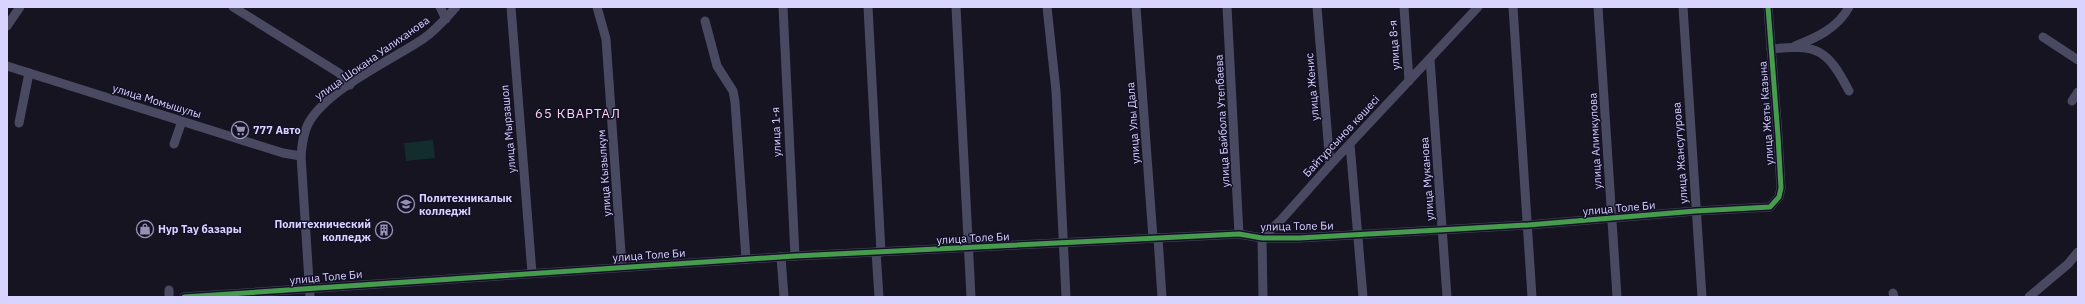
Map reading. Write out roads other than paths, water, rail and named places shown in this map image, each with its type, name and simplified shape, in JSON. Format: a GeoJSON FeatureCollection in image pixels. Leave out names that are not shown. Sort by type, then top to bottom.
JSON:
{"type":"FeatureCollection","features":[{"type":"Feature","properties":{"kind":"street"},"geometry":{"type":"LineString","coordinates":[[7,26],[20,7]]}},
{"type":"Feature","properties":{"kind":"street"},"geometry":{"type":"LineString","coordinates":[[233,7],[339,73],[350,85]]}},
{"type":"Feature","properties":{"kind":"street"},"geometry":{"type":"LineString","coordinates":[[440,7],[446,19]]}},
{"type":"Feature","properties":{"kind":"street","name":"улица Шокана Уалиханова"},"geometry":{"type":"LineString","coordinates":[[310,292],[301,156],[304,133],[314,115],[323,104],[350,85],[424,39],[446,19],[456,7]]}},
{"type":"Feature","properties":{"kind":"street","name":"улица Мырзашол"},"geometry":{"type":"LineString","coordinates":[[511,7],[532,273]]}},
{"type":"Feature","properties":{"kind":"street","name":"улица Кызылкум"},"geometry":{"type":"LineString","coordinates":[[597,7],[606,39],[622,267]]}},
{"type":"Feature","properties":{"kind":"street","name":"улица 1-я"},"geometry":{"type":"LineString","coordinates":[[782,7],[795,256]]}},
{"type":"Feature","properties":{"kind":"street"},"geometry":{"type":"LineString","coordinates":[[868,7],[879,297]]}},
{"type":"Feature","properties":{"kind":"street"},"geometry":{"type":"LineString","coordinates":[[956,7],[971,297]]}},
{"type":"Feature","properties":{"kind":"street"},"geometry":{"type":"LineString","coordinates":[[1047,7],[1056,91],[1066,297]]}},
{"type":"Feature","properties":{"kind":"street","name":"улица Улы Дала"},"geometry":{"type":"LineString","coordinates":[[1136,7],[1162,297]]}},
{"type":"Feature","properties":{"kind":"street","name":"улица Байбола Утепбаева"},"geometry":{"type":"LineString","coordinates":[[1227,7],[1239,234]]}},
{"type":"Feature","properties":{"kind":"street","name":"улица Женис"},"geometry":{"type":"LineString","coordinates":[[1317,7],[1330,165]]}},
{"type":"Feature","properties":{"kind":"street","name":"улица 8-я"},"geometry":{"type":"LineString","coordinates":[[1404,7],[1409,81]]}},
{"type":"Feature","properties":{"kind":"street","name":"Байтұрсынов көшесі"},"geometry":{"type":"LineString","coordinates":[[1262,238],[1281,220],[1330,165],[1478,7]]}},
{"type":"Feature","properties":{"kind":"street"},"geometry":{"type":"LineString","coordinates":[[1513,7],[1532,297]]}},
{"type":"Feature","properties":{"kind":"street","name":"улица Алимкулова"},"geometry":{"type":"LineString","coordinates":[[1598,7],[1617,297]]}},
{"type":"Feature","properties":{"kind":"street","name":"улица Жансугурова"},"geometry":{"type":"LineString","coordinates":[[1682,7],[1702,297]]}},
{"type":"Feature","properties":{"kind":"street","name":"улица Жеты Казына"},"geometry":{"type":"LineString","coordinates":[[1763,208],[1770,207],[1775,203],[1779,197],[1781,188],[1768,7]]}},
{"type":"Feature","properties":{"kind":"street"},"geometry":{"type":"LineString","coordinates":[[1794,46],[1824,33],[1837,23],[1849,7]]}},
{"type":"Feature","properties":{"kind":"street"},"geometry":{"type":"LineString","coordinates":[[705,21],[717,66],[733,92],[735,102],[746,259]]}},
{"type":"Feature","properties":{"kind":"street"},"geometry":{"type":"LineString","coordinates":[[2043,37],[2078,60]]}},
{"type":"Feature","properties":{"kind":"street"},"geometry":{"type":"LineString","coordinates":[[1771,48],[1794,46],[1818,50],[1837,68],[1849,91]]}},
{"type":"Feature","properties":{"kind":"street","name":"улица Муканова"},"geometry":{"type":"LineString","coordinates":[[1430,59],[1447,297]]}},
{"type":"Feature","properties":{"kind":"street","name":"улица Момышулы"},"geometry":{"type":"LineString","coordinates":[[7,66],[282,153],[301,156]]}},
{"type":"Feature","properties":{"kind":"street"},"geometry":{"type":"LineString","coordinates":[[19,123],[29,73]]}},
{"type":"Feature","properties":{"kind":"street"},"geometry":{"type":"LineString","coordinates":[[2072,102],[2078,92]]}},
{"type":"Feature","properties":{"kind":"street"},"geometry":{"type":"LineString","coordinates":[[174,144],[182,121]]}},
{"type":"Feature","properties":{"kind":"street"},"geometry":{"type":"LineString","coordinates":[[1350,144],[1363,297]]}},
{"type":"Feature","properties":{"kind":"street","name":"улица Толе Би"},"geometry":{"type":"LineString","coordinates":[[184,297],[310,292],[532,273],[795,256],[1239,234],[1262,238],[1299,238],[1443,231],[1696,211],[1763,208]]}},
{"type":"Feature","properties":{"kind":"street"},"geometry":{"type":"LineString","coordinates":[[1262,238],[1263,297]]}},
{"type":"Feature","properties":{"kind":"street"},"geometry":{"type":"LineString","coordinates":[[2030,297],[2078,252]]}},
{"type":"Feature","properties":{"kind":"street"},"geometry":{"type":"LineString","coordinates":[[781,257],[784,297]]}},
{"type":"Feature","properties":{"kind":"place","name":"777 Авто"},"geometry":{"type":"Point","coordinates":[240,130]}},
{"type":"Feature","properties":{"kind":"place","name":"Политехникалык колледжі"},"geometry":{"type":"Point","coordinates":[406,204]}},
{"type":"Feature","properties":{"kind":"place","name":"Нур Тау базары"},"geometry":{"type":"Point","coordinates":[145,229]}},
{"type":"Feature","properties":{"kind":"place","name":"Политехнический колледж"},"geometry":{"type":"Point","coordinates":[384,230]}},
{"type":"Feature","properties":{"kind":"district","name":"65 КВАРТАЛ"},"geometry":{"type":"Point","coordinates":[578,113]}}]}
